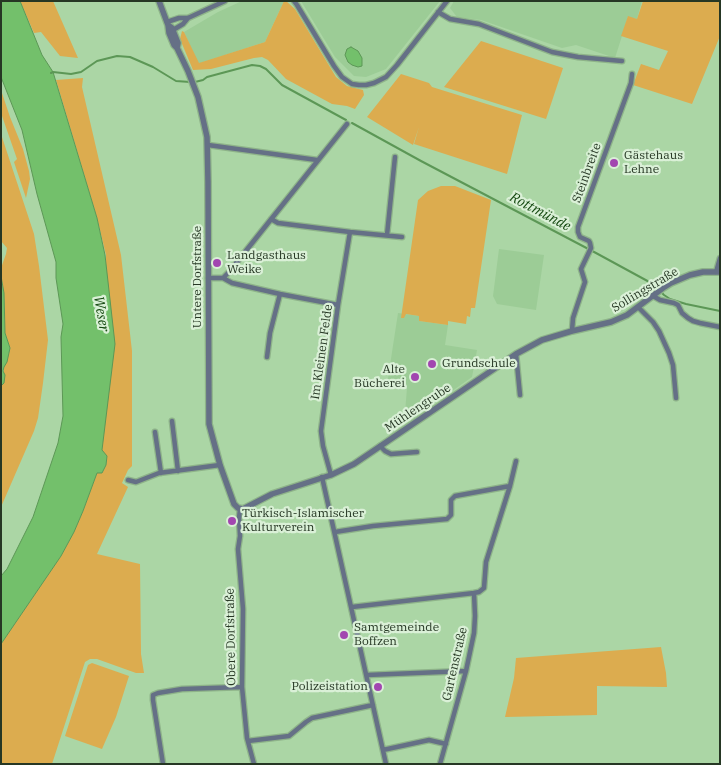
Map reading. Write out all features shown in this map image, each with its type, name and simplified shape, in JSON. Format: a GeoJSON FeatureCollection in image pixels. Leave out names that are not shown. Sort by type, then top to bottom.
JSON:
{"type":"FeatureCollection","features":[{"type":"Feature","properties":{"kind":"street"},"geometry":{"type":"LineString","coordinates":[[188,18],[183,24],[173,30],[168,23],[179,18],[188,18],[225,1]]}},
{"type":"Feature","properties":{"kind":"street"},"geometry":{"type":"LineString","coordinates":[[294,1],[342,77],[352,84],[359,85],[366,85],[386,76],[397,65],[447,1]]}},
{"type":"Feature","properties":{"kind":"street","name":"Untere Dorfstraße"},"geometry":{"type":"LineString","coordinates":[[158,2],[168,23],[168,33],[194,85],[206,130],[208,145],[209,424],[220,465],[238,508]]}},
{"type":"Feature","properties":{"kind":"street"},"geometry":{"type":"LineString","coordinates":[[438,12],[450,19],[479,24],[552,52],[578,57],[622,61]]}},
{"type":"Feature","properties":{"kind":"street","name":"Untere Dorfstraße"},"geometry":{"type":"LineString","coordinates":[[173,30],[178,43],[177,48]]}},
{"type":"Feature","properties":{"kind":"street","name":"Steinbreite"},"geometry":{"type":"LineString","coordinates":[[572,331],[573,318],[585,282],[581,269],[590,250],[590,243],[580,237],[578,226],[631,83],[632,74]]}},
{"type":"Feature","properties":{"kind":"street"},"geometry":{"type":"LineString","coordinates":[[222,278],[230,272],[347,124]]}},
{"type":"Feature","properties":{"kind":"street"},"geometry":{"type":"LineString","coordinates":[[208,145],[317,160]]}},
{"type":"Feature","properties":{"kind":"street"},"geometry":{"type":"LineString","coordinates":[[387,235],[395,157]]}},
{"type":"Feature","properties":{"kind":"street"},"geometry":{"type":"LineString","coordinates":[[271,219],[278,223],[402,237]]}},
{"type":"Feature","properties":{"kind":"street","name":"Im Kleinen Felde"},"geometry":{"type":"LineString","coordinates":[[332,475],[323,446],[321,432],[350,232]]}},
{"type":"Feature","properties":{"kind":"street"},"geometry":{"type":"LineString","coordinates":[[718,272],[720,258]]}},
{"type":"Feature","properties":{"kind":"street","name":"Sollingstraße"},"geometry":{"type":"LineString","coordinates":[[611,322],[627,315],[671,283],[690,275],[703,272],[718,272]]}},
{"type":"Feature","properties":{"kind":"street"},"geometry":{"type":"LineString","coordinates":[[208,278],[222,278],[232,283],[338,305]]}},
{"type":"Feature","properties":{"kind":"street"},"geometry":{"type":"LineString","coordinates":[[267,357],[270,334],[280,294]]}},
{"type":"Feature","properties":{"kind":"street"},"geometry":{"type":"LineString","coordinates":[[655,294],[660,300],[678,305],[688,318],[700,323],[720,327]]}},
{"type":"Feature","properties":{"kind":"street"},"geometry":{"type":"LineString","coordinates":[[638,307],[653,322],[669,353],[673,365],[676,398]]}},
{"type":"Feature","properties":{"kind":"street","name":"Mühlengrube"},"geometry":{"type":"LineString","coordinates":[[238,508],[247,508],[272,494],[332,475],[354,464],[516,354],[542,340],[611,322]]}},
{"type":"Feature","properties":{"kind":"street"},"geometry":{"type":"LineString","coordinates":[[516,354],[520,395]]}},
{"type":"Feature","properties":{"kind":"street"},"geometry":{"type":"LineString","coordinates":[[172,421],[178,471]]}},
{"type":"Feature","properties":{"kind":"street"},"geometry":{"type":"LineString","coordinates":[[155,432],[161,473]]}},
{"type":"Feature","properties":{"kind":"street"},"geometry":{"type":"LineString","coordinates":[[380,446],[391,454],[417,452]]}},
{"type":"Feature","properties":{"kind":"street"},"geometry":{"type":"LineString","coordinates":[[352,607],[474,593],[484,588],[486,562],[516,461]]}},
{"type":"Feature","properties":{"kind":"street"},"geometry":{"type":"LineString","coordinates":[[128,480],[136,482],[161,473],[220,465]]}},
{"type":"Feature","properties":{"kind":"street"},"geometry":{"type":"LineString","coordinates":[[322,477],[386,764]]}},
{"type":"Feature","properties":{"kind":"street"},"geometry":{"type":"LineString","coordinates":[[335,532],[373,526],[447,519],[451,515],[451,500],[455,496],[510,486]]}},
{"type":"Feature","properties":{"kind":"street","name":"Obere Dorfstraße"},"geometry":{"type":"LineString","coordinates":[[238,508],[240,536],[238,549],[243,609],[242,686],[248,741],[254,764]]}},
{"type":"Feature","properties":{"kind":"street","name":"Gartenstraße"},"geometry":{"type":"LineString","coordinates":[[440,764],[466,671],[474,633],[474,593]]}},
{"type":"Feature","properties":{"kind":"street"},"geometry":{"type":"LineString","coordinates":[[367,676],[466,671]]}},
{"type":"Feature","properties":{"kind":"street"},"geometry":{"type":"LineString","coordinates":[[163,764],[152,700],[153,695],[158,692],[182,689],[242,686]]}},
{"type":"Feature","properties":{"kind":"street"},"geometry":{"type":"LineString","coordinates":[[248,741],[289,736],[312,718],[373,705]]}},
{"type":"Feature","properties":{"kind":"street"},"geometry":{"type":"LineString","coordinates":[[383,750],[429,740],[446,744]]}},
{"type":"Feature","properties":{"kind":"shaded area"},"geometry":{"type":"Polygon","coordinates":[[[20,1],[53,1],[78,58],[60,56],[41,32],[34,33],[20,1]]]}},
{"type":"Feature","properties":{"kind":"shaded area"},"geometry":{"type":"Polygon","coordinates":[[[242,1],[284,1],[265,42],[198,64],[184,32],[218,12],[242,1]]]}},
{"type":"Feature","properties":{"kind":"shaded area"},"geometry":{"type":"Polygon","coordinates":[[[284,1],[295,9],[336,77],[347,86],[363,90],[364,95],[355,109],[332,104],[286,79],[268,60],[262,57],[211,69],[193,70],[180,39],[182,31],[199,63],[265,42],[284,1]]]}},
{"type":"Feature","properties":{"kind":"shaded area"},"geometry":{"type":"Polygon","coordinates":[[[301,1],[440,1],[386,69],[366,77],[354,76],[335,57],[301,1]]]}},
{"type":"Feature","properties":{"kind":"shaded area"},"geometry":{"type":"Polygon","coordinates":[[[454,1],[642,1],[637,19],[628,17],[615,58],[576,45],[562,48],[481,20],[457,17],[450,8],[454,1]]]}},
{"type":"Feature","properties":{"kind":"shaded area"},"geometry":{"type":"Polygon","coordinates":[[[643,1],[720,1],[720,36],[692,104],[633,85],[641,64],[659,70],[668,51],[621,36],[628,16],[637,19],[643,1]]]}},
{"type":"Feature","properties":{"kind":"shaded area"},"geometry":{"type":"Polygon","coordinates":[[[481,41],[563,68],[546,119],[444,87],[481,41]]]}},
{"type":"Feature","properties":{"kind":"shaded area"},"geometry":{"type":"Polygon","coordinates":[[[401,74],[429,83],[432,87],[522,115],[507,174],[414,144],[419,127],[413,145],[367,117],[401,74]]]}},
{"type":"Feature","properties":{"kind":"shaded area"},"geometry":{"type":"Polygon","coordinates":[[[83,78],[82,87],[121,255],[132,351],[132,466],[122,483],[128,487],[97,554],[140,564],[141,654],[144,673],[136,673],[97,659],[90,659],[85,662],[52,764],[1,764],[1,644],[61,556],[74,532],[97,473],[102,473],[106,465],[107,456],[102,451],[106,255],[97,218],[56,80],[83,78]]]}},
{"type":"Feature","properties":{"kind":"shaded area"},"geometry":{"type":"Polygon","coordinates":[[[1,90],[23,149],[29,171],[30,179],[26,198],[14,162],[17,159],[2,116],[1,90]]]}},
{"type":"Feature","properties":{"kind":"shaded area"},"geometry":{"type":"Polygon","coordinates":[[[1,134],[34,234],[48,340],[38,418],[1,507],[1,386],[4,383],[4,366],[10,348],[5,333],[4,293],[1,276],[1,268],[7,248],[1,241],[1,134]]]}},
{"type":"Feature","properties":{"kind":"shaded area"},"geometry":{"type":"Polygon","coordinates":[[[441,186],[455,186],[491,200],[475,308],[471,308],[470,317],[467,316],[466,324],[448,321],[448,325],[419,321],[419,316],[406,314],[404,318],[401,318],[418,200],[428,191],[441,186]]]}},
{"type":"Feature","properties":{"kind":"shaded area"},"geometry":{"type":"Polygon","coordinates":[[[499,249],[544,255],[536,310],[497,304],[493,296],[499,249]]]}},
{"type":"Feature","properties":{"kind":"shaded area","name":"Grundschule"},"geometry":{"type":"Polygon","coordinates":[[[398,313],[419,316],[419,321],[448,325],[445,345],[477,350],[472,377],[404,425],[407,388],[387,385],[398,313]]]}},
{"type":"Feature","properties":{"kind":"shaded area"},"geometry":{"type":"Polygon","coordinates":[[[661,647],[667,687],[597,686],[597,715],[505,717],[514,678],[516,658],[661,647]]]}},
{"type":"Feature","properties":{"kind":"shaded area"},"geometry":{"type":"Polygon","coordinates":[[[92,663],[129,676],[116,717],[102,749],[65,736],[88,665],[92,663]]]}},
{"type":"Feature","properties":{"kind":"water","name":"Weser"},"geometry":{"type":"Polygon","coordinates":[[[1,1],[20,1],[42,55],[53,72],[97,218],[105,255],[115,344],[102,450],[107,456],[106,465],[102,473],[97,473],[74,532],[61,556],[1,644],[1,576],[7,569],[33,517],[58,443],[63,416],[61,337],[63,324],[56,278],[56,262],[22,130],[1,77],[1,1]]]}},
{"type":"Feature","properties":{"kind":"water"},"geometry":{"type":"Polygon","coordinates":[[[351,47],[358,51],[362,58],[362,66],[358,67],[348,62],[345,55],[347,49],[351,47]]]}},
{"type":"Feature","properties":{"kind":"water"},"geometry":{"type":"Polygon","coordinates":[[[1,276],[4,293],[5,333],[10,348],[3,371],[5,375],[4,383],[1,386],[1,276]]]}},
{"type":"Feature","properties":{"kind":"waterway","name":"Rottmünde"},"geometry":{"type":"LineString","coordinates":[[51,73],[71,74],[81,72],[97,61],[117,56],[130,57],[153,67],[176,81],[190,82]]}},
{"type":"Feature","properties":{"kind":"waterway","name":"Rottmünde"},"geometry":{"type":"LineString","coordinates":[[195,82],[252,65],[260,66],[266,69],[282,85],[346,120]]}},
{"type":"Feature","properties":{"kind":"waterway","name":"Rottmünde"},"geometry":{"type":"LineString","coordinates":[[352,123],[596,253],[653,284],[658,289]]}},
{"type":"Feature","properties":{"kind":"waterway","name":"Rottmünde"},"geometry":{"type":"LineString","coordinates":[[661,292],[670,299],[720,311]]}},
{"type":"Feature","properties":{"kind":"place","name":"Gästehaus Lehne"},"geometry":{"type":"Point","coordinates":[614,163]}},
{"type":"Feature","properties":{"kind":"place","name":"Landgasthaus Weike"},"geometry":{"type":"Point","coordinates":[217,263]}},
{"type":"Feature","properties":{"kind":"place","name":"Grundschule"},"geometry":{"type":"Point","coordinates":[432,364]}},
{"type":"Feature","properties":{"kind":"place","name":"Alte Bücherei"},"geometry":{"type":"Point","coordinates":[415,377]}},
{"type":"Feature","properties":{"kind":"place","name":"Türkisch-Islamischer Kulturverein"},"geometry":{"type":"Point","coordinates":[232,521]}},
{"type":"Feature","properties":{"kind":"place","name":"Samtgemeinde Boffzen"},"geometry":{"type":"Point","coordinates":[344,635]}},
{"type":"Feature","properties":{"kind":"place","name":"Polizeistation"},"geometry":{"type":"Point","coordinates":[378,687]}}]}
